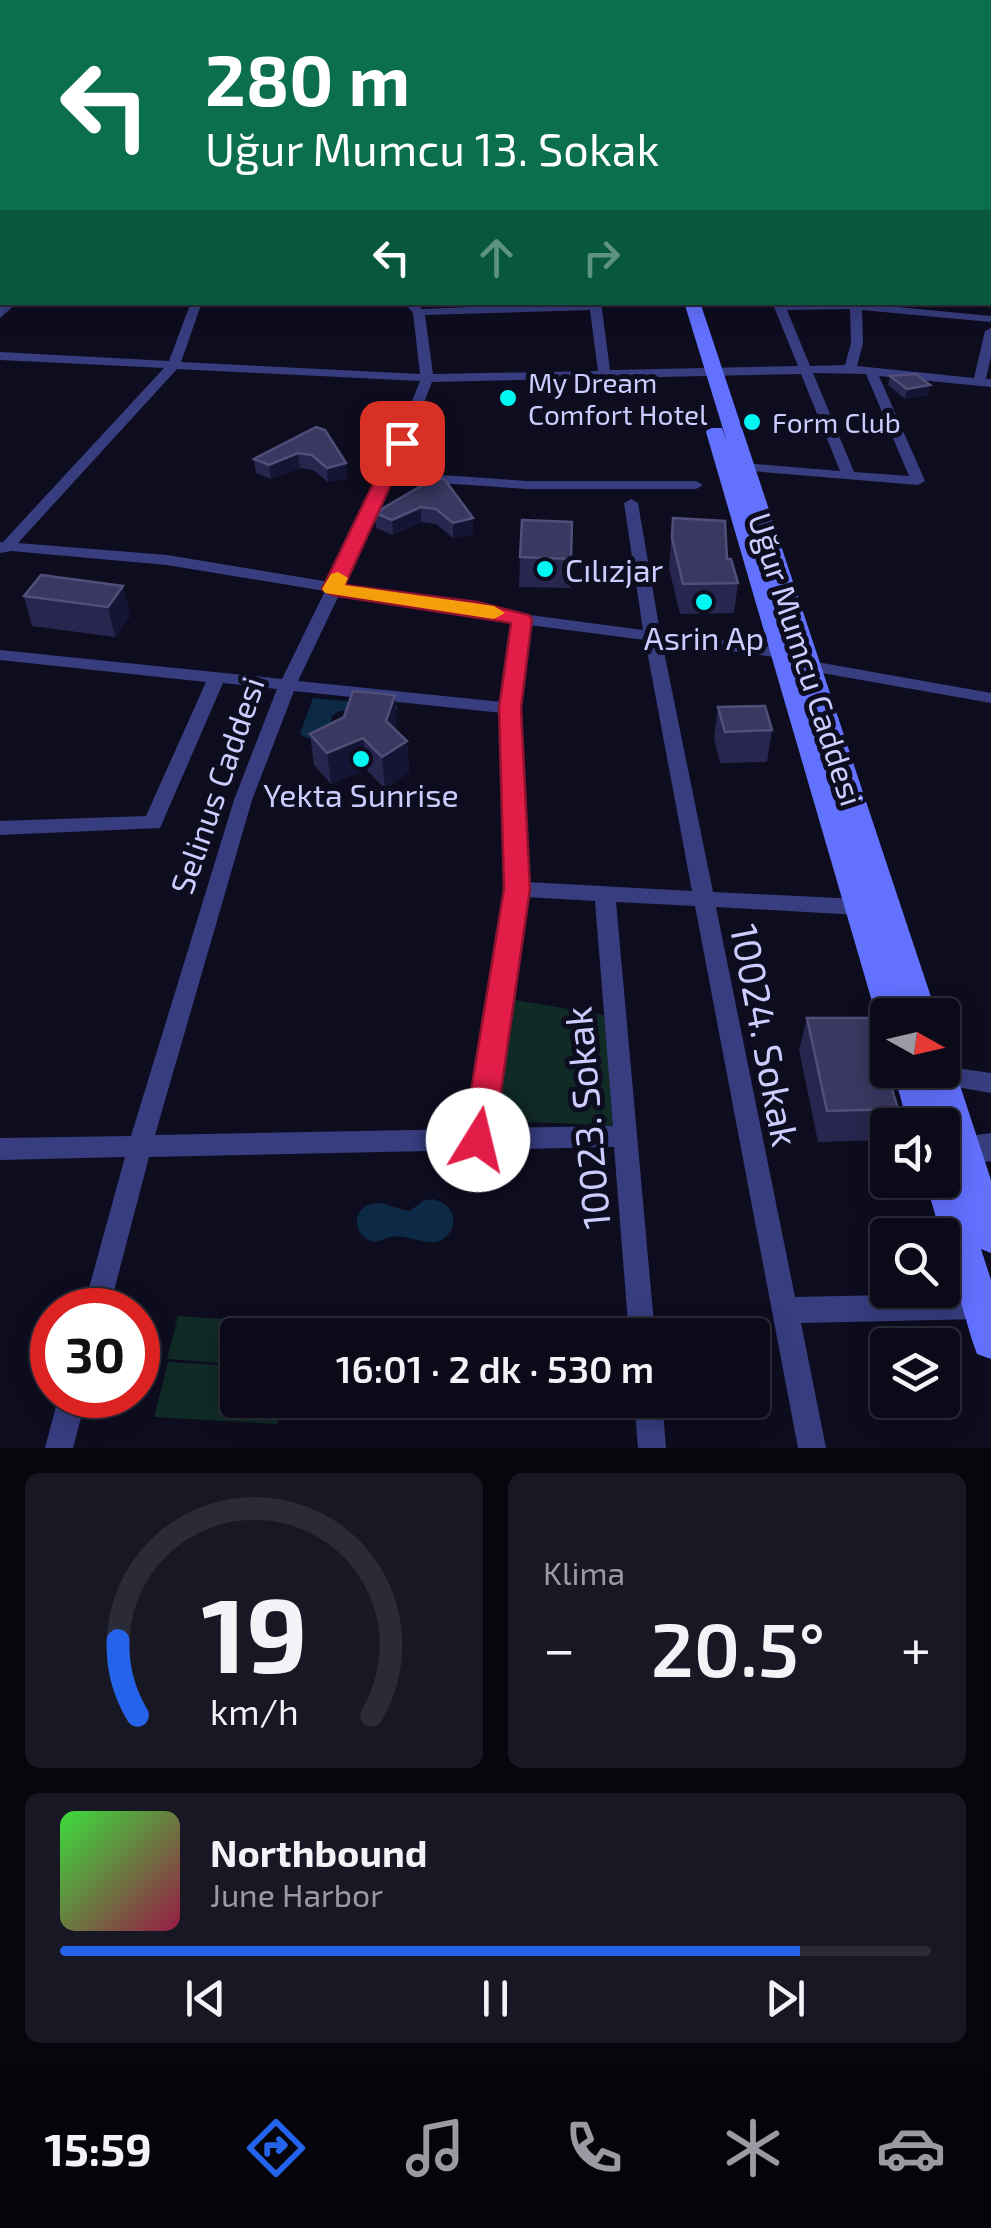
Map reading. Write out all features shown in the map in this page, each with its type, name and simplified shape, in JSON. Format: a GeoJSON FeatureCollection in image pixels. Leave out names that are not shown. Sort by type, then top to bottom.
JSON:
{"type":"FeatureCollection","features":[{"type":"Feature","properties":{"kind":"main road","name":"Uğur Mumcu Caddesi"},"geometry":{"type":"LineString","coordinates":[[677,305],[744,467],[812,666],[916,998]]}},
{"type":"Feature","properties":{"kind":"main road","name":"Uğur Mumcu Caddesi"},"geometry":{"type":"LineString","coordinates":[[693,305],[704,371],[782,653],[887,998]]}},
{"type":"Feature","properties":{"kind":"main road"},"geometry":{"type":"LineString","coordinates":[[960,1159],[991,1236]]}},
{"type":"Feature","properties":{"kind":"main road"},"geometry":{"type":"LineString","coordinates":[[960,1159],[988,1316]]}},
{"type":"Feature","properties":{"kind":"street"},"geometry":{"type":"LineString","coordinates":[[3,549],[174,365],[196,305]]}},
{"type":"Feature","properties":{"kind":"street"},"geometry":{"type":"LineString","coordinates":[[414,307],[542,305]]}},
{"type":"Feature","properties":{"kind":"street"},"geometry":{"type":"LineString","coordinates":[[595,305],[605,376]]}},
{"type":"Feature","properties":{"kind":"street"},"geometry":{"type":"LineString","coordinates":[[848,474],[780,307],[856,306],[991,319]]}},
{"type":"Feature","properties":{"kind":"street"},"geometry":{"type":"LineString","coordinates":[[850,368],[857,343],[856,306]]}},
{"type":"Feature","properties":{"kind":"street","name":"Selinus Caddesi"},"geometry":{"type":"LineString","coordinates":[[102,1288],[243,800],[287,686],[388,476],[427,378],[414,307]]}},
{"type":"Feature","properties":{"kind":"street"},"geometry":{"type":"LineString","coordinates":[[0,356],[427,378],[850,368],[985,382],[991,331]]}},
{"type":"Feature","properties":{"kind":"street"},"geometry":{"type":"LineString","coordinates":[[744,467],[918,481],[871,371]]}},
{"type":"Feature","properties":{"kind":"street"},"geometry":{"type":"LineString","coordinates":[[388,476],[527,485],[696,485]]}},
{"type":"Feature","properties":{"kind":"street","name":"10024. Sokak"},"geometry":{"type":"LineString","coordinates":[[631,503],[652,635],[812,1448]]}},
{"type":"Feature","properties":{"kind":"street"},"geometry":{"type":"LineString","coordinates":[[3,549],[167,560],[332,589],[477,608],[522,619],[782,653]]}},
{"type":"Feature","properties":{"kind":"street"},"geometry":{"type":"LineString","coordinates":[[478,1140],[517,889],[510,708],[522,619]]}},
{"type":"Feature","properties":{"kind":"street"},"geometry":{"type":"LineString","coordinates":[[0,655],[510,708]]}},
{"type":"Feature","properties":{"kind":"street"},"geometry":{"type":"LineString","coordinates":[[812,666],[991,698]]}},
{"type":"Feature","properties":{"kind":"street"},"geometry":{"type":"LineString","coordinates":[[0,828],[153,824],[216,679]]}},
{"type":"Feature","properties":{"kind":"street"},"geometry":{"type":"LineString","coordinates":[[517,889],[858,907]]}},
{"type":"Feature","properties":{"kind":"street","name":"10023. Sokak"},"geometry":{"type":"LineString","coordinates":[[605,896],[641,1318]]}},
{"type":"Feature","properties":{"kind":"street"},"geometry":{"type":"LineString","coordinates":[[960,1078],[991,1083]]}},
{"type":"Feature","properties":{"kind":"street"},"geometry":{"type":"LineString","coordinates":[[0,1149],[626,1136]]}},
{"type":"Feature","properties":{"kind":"street"},"geometry":{"type":"LineString","coordinates":[[785,1310],[988,1316]]}},
{"type":"Feature","properties":{"kind":"street"},"geometry":{"type":"LineString","coordinates":[[58,1448],[66,1418]]}},
{"type":"Feature","properties":{"kind":"street"},"geometry":{"type":"LineString","coordinates":[[650,1418],[652,1448]]}},
{"type":"Feature","properties":{"kind":"green space"},"geometry":{"type":"Polygon","coordinates":[[[503,998],[609,1016],[618,1126],[486,1120],[503,998]]]}},
{"type":"Feature","properties":{"kind":"green space"},"geometry":{"type":"Polygon","coordinates":[[[178,1316],[220,1319],[220,1363],[167,1359],[178,1316]]]}},
{"type":"Feature","properties":{"kind":"green space"},"geometry":{"type":"Polygon","coordinates":[[[168,1362],[220,1365],[220,1418],[278,1418],[277,1424],[160,1417],[160,1393],[168,1362]]]}},
{"type":"Feature","properties":{"kind":"water"},"geometry":{"type":"Polygon","coordinates":[[[313,698],[397,706],[398,710],[340,711],[332,716],[330,730],[312,739],[300,734],[313,698]]]}},
{"type":"Feature","properties":{"kind":"water"},"geometry":{"type":"Polygon","coordinates":[[[433,1199],[447,1206],[453,1218],[451,1230],[439,1241],[398,1236],[375,1242],[358,1228],[358,1215],[368,1205],[381,1203],[410,1211],[433,1199]]]}},
{"type":"Feature","properties":{"kind":"building"},"geometry":{"type":"Polygon","coordinates":[[[916,374],[930,385],[907,389],[890,376],[916,374]]]}},
{"type":"Feature","properties":{"kind":"building"},"geometry":{"type":"Polygon","coordinates":[[[316,427],[325,430],[346,463],[327,468],[312,455],[298,453],[269,465],[254,459],[316,427]]]}},
{"type":"Feature","properties":{"kind":"building"},"geometry":{"type":"Polygon","coordinates":[[[436,477],[445,480],[473,518],[453,523],[436,509],[421,507],[392,520],[375,513],[436,477]]]}},
{"type":"Feature","properties":{"kind":"building"},"geometry":{"type":"Polygon","coordinates":[[[673,518],[725,521],[727,559],[731,559],[738,583],[683,584],[672,538],[673,518]]]}},
{"type":"Feature","properties":{"kind":"building"},"geometry":{"type":"Polygon","coordinates":[[[522,520],[572,522],[571,559],[520,557],[522,520]]]}},
{"type":"Feature","properties":{"kind":"building"},"geometry":{"type":"Polygon","coordinates":[[[41,575],[123,586],[108,607],[24,596],[41,575]]]}},
{"type":"Feature","properties":{"kind":"building"},"geometry":{"type":"Polygon","coordinates":[[[353,691],[395,695],[386,721],[407,741],[382,757],[363,738],[327,753],[310,734],[344,717],[353,691]]]}},
{"type":"Feature","properties":{"kind":"building"},"geometry":{"type":"Polygon","coordinates":[[[765,706],[772,730],[725,732],[718,707],[765,706]]]}},
{"type":"Feature","properties":{"kind":"building"},"geometry":{"type":"Polygon","coordinates":[[[807,1018],[870,1018],[870,1088],[892,1088],[898,1108],[827,1111],[807,1018]]]}},
{"type":"Feature","properties":{"kind":"slow traffic"},"geometry":{"type":"LineString","coordinates":[[338,578],[332,589],[494,613]]}},
{"type":"Feature","properties":{"kind":"place","name":"My Dream Comfort Hotel"},"geometry":{"type":"Point","coordinates":[508,398]}},
{"type":"Feature","properties":{"kind":"place","name":"Form Club"},"geometry":{"type":"Point","coordinates":[752,422]}},
{"type":"Feature","properties":{"kind":"place","name":"Cılızjar"},"geometry":{"type":"Point","coordinates":[545,569]}},
{"type":"Feature","properties":{"kind":"place","name":"Asrin Ap"},"geometry":{"type":"Point","coordinates":[704,602]}},
{"type":"Feature","properties":{"kind":"place","name":"Yekta Sunrise"},"geometry":{"type":"Point","coordinates":[361,759]}},
{"type":"Feature","properties":{"kind":"route"},"geometry":{"type":"LineString","coordinates":[[402,443],[332,589],[477,608],[522,619],[510,708],[517,889],[478,1140]]}}]}
